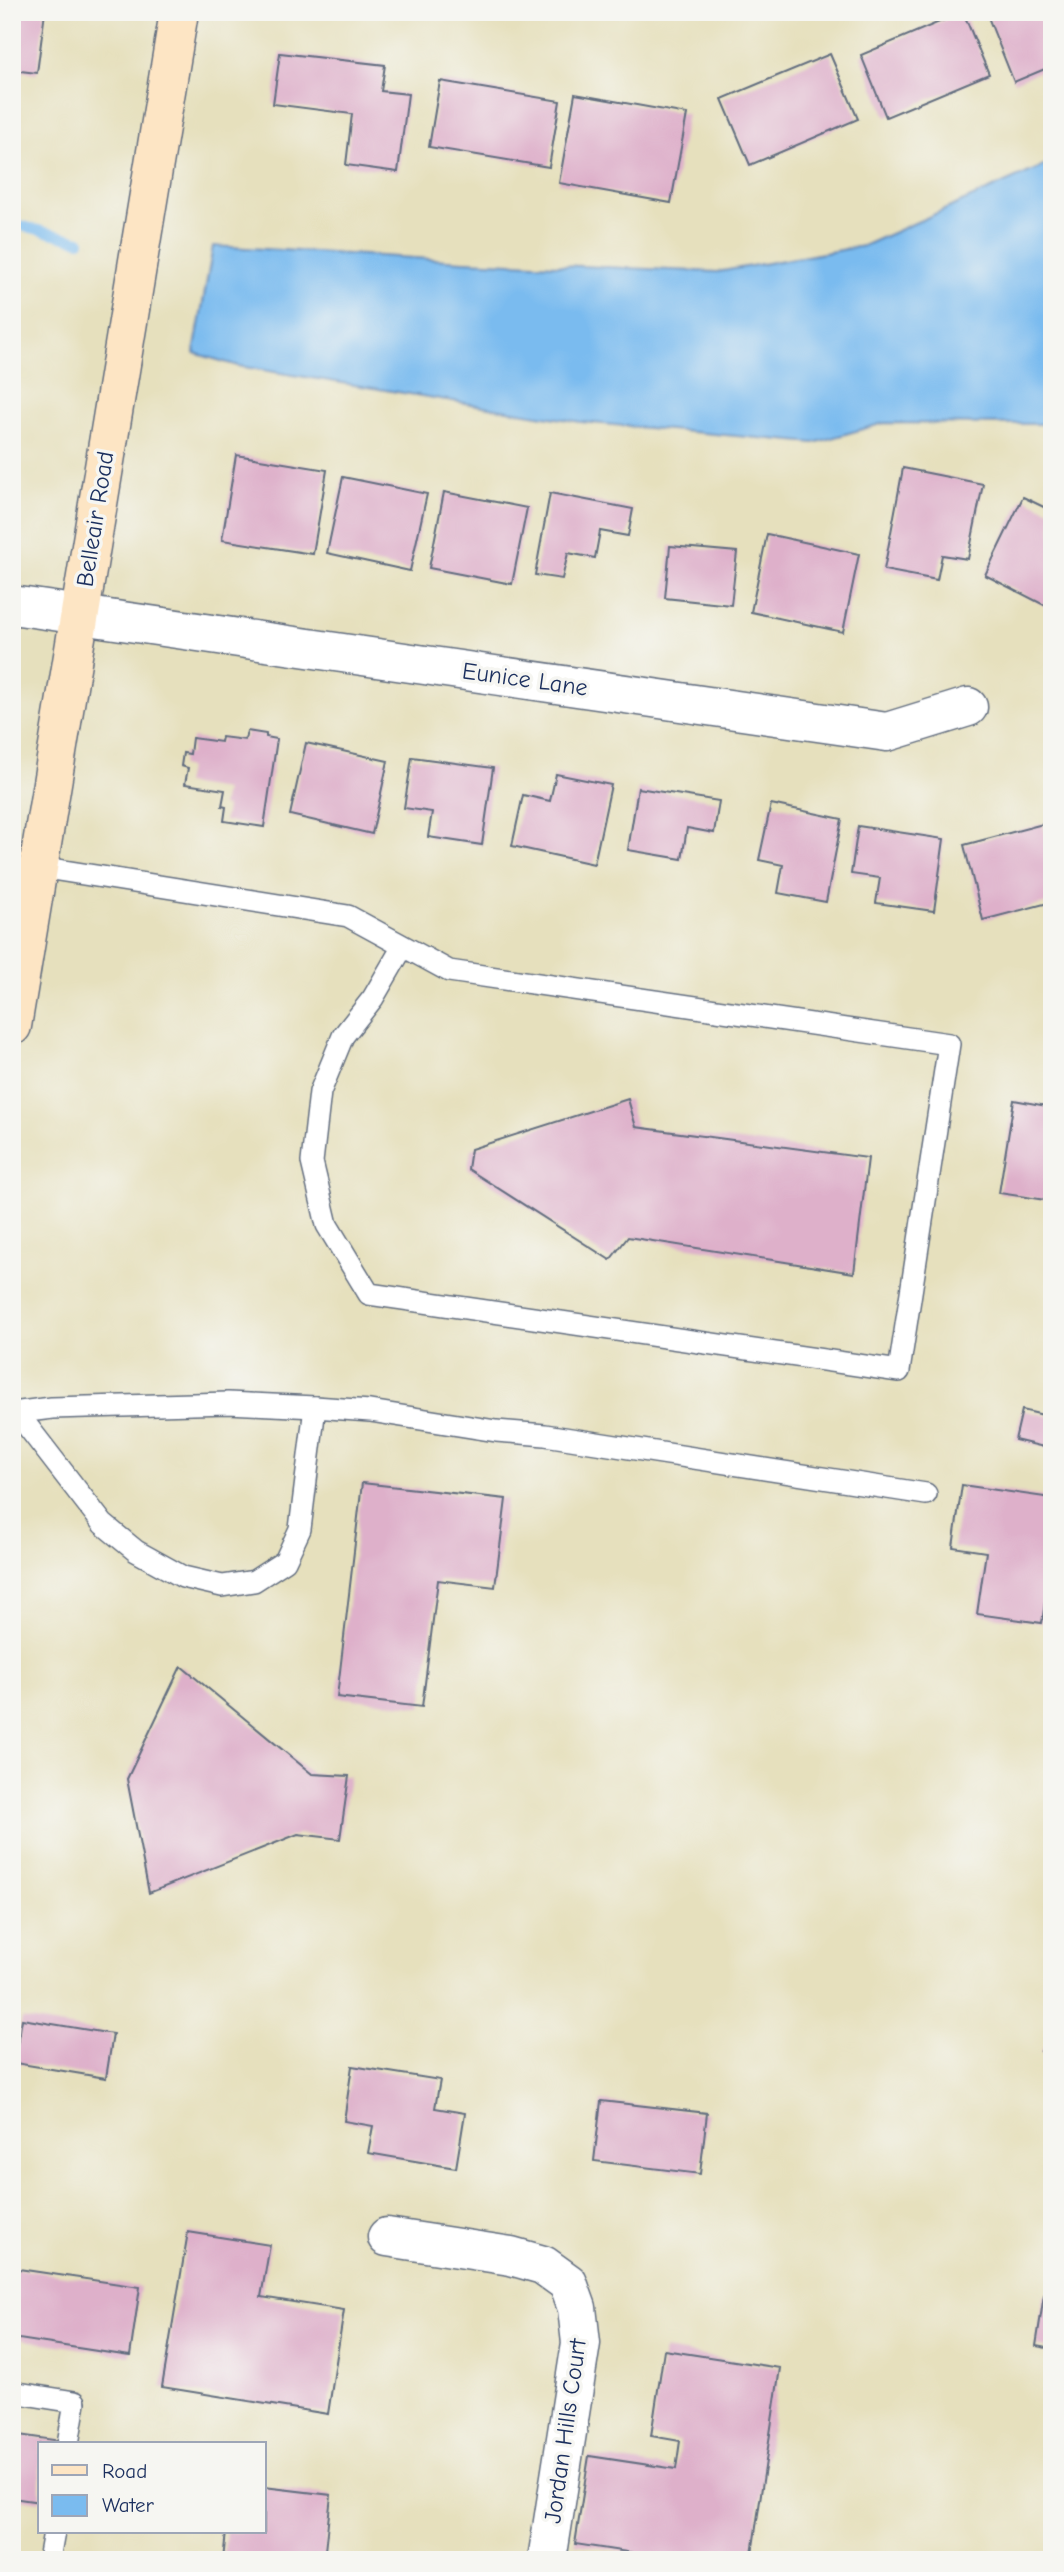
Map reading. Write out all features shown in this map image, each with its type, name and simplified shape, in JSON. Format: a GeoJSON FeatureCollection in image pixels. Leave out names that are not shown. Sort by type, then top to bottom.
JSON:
{"type":"FeatureCollection","features":[{"type":"Feature","properties":{"kind":"main road","name":"Belleair Road"},"geometry":{"type":"LineString","coordinates":[[12,1026],[179,12]]}},
{"type":"Feature","properties":{"kind":"street","name":"Eunice Lane"},"geometry":{"type":"LineString","coordinates":[[12,605],[887,732],[968,706]]}},
{"type":"Feature","properties":{"kind":"street","name":"Jordan Hills Court"},"geometry":{"type":"LineString","coordinates":[[387,2237],[511,2256],[543,2265],[568,2283],[577,2308],[581,2343],[547,2560]]}},
{"type":"Feature","properties":{"kind":"lane"},"geometry":{"type":"LineString","coordinates":[[38,867],[348,916],[402,948],[449,971],[949,1044],[899,1371],[369,1294],[327,1225],[312,1163],[320,1092],[343,1036],[373,998],[402,948]]}},
{"type":"Feature","properties":{"kind":"lane"},"geometry":{"type":"LineString","coordinates":[[15,1413],[52,1408],[228,1403],[370,1410],[926,1494]]}},
{"type":"Feature","properties":{"kind":"lane"},"geometry":{"type":"LineString","coordinates":[[15,1413],[103,1524],[135,1550],[183,1577],[222,1586],[254,1581],[285,1561],[300,1529],[315,1407]]}},
{"type":"Feature","properties":{"kind":"lane"},"geometry":{"type":"LineString","coordinates":[[12,2392],[75,2402],[68,2442]]}},
{"type":"Feature","properties":{"kind":"lane"},"geometry":{"type":"LineString","coordinates":[[49,2560],[54,2534]]}},
{"type":"Feature","properties":{"kind":"water"},"geometry":{"type":"Polygon","coordinates":[[[1052,162],[1052,424],[884,423],[814,443],[581,422],[238,366],[194,353],[213,246],[717,272],[863,246],[1052,162]]]}},
{"type":"Feature","properties":{"kind":"building"},"geometry":{"type":"Polygon","coordinates":[[[12,12],[45,12],[37,73],[12,70],[12,12]]]}},
{"type":"Feature","properties":{"kind":"building"},"geometry":{"type":"Polygon","coordinates":[[[963,12],[989,74],[886,117],[861,55],[963,12]]]}},
{"type":"Feature","properties":{"kind":"building"},"geometry":{"type":"Polygon","coordinates":[[[986,12],[1052,12],[1052,66],[1014,82],[986,12]]]}},
{"type":"Feature","properties":{"kind":"building"},"geometry":{"type":"Polygon","coordinates":[[[280,53],[385,65],[381,91],[408,94],[398,172],[346,165],[352,114],[273,104],[280,53]]]}},
{"type":"Feature","properties":{"kind":"building"},"geometry":{"type":"Polygon","coordinates":[[[830,54],[858,119],[750,165],[722,99],[830,54]]]}},
{"type":"Feature","properties":{"kind":"building"},"geometry":{"type":"Polygon","coordinates":[[[440,81],[560,101],[549,167],[429,147],[440,81]]]}},
{"type":"Feature","properties":{"kind":"building"},"geometry":{"type":"Polygon","coordinates":[[[575,94],[687,114],[671,203],[559,183],[575,94]]]}},
{"type":"Feature","properties":{"kind":"building"},"geometry":{"type":"Polygon","coordinates":[[[236,455],[327,470],[313,554],[222,540],[236,455]]]}},
{"type":"Feature","properties":{"kind":"building"},"geometry":{"type":"Polygon","coordinates":[[[903,468],[983,484],[968,559],[942,555],[937,580],[884,570],[903,468]]]}},
{"type":"Feature","properties":{"kind":"building"},"geometry":{"type":"Polygon","coordinates":[[[343,477],[427,494],[410,571],[327,553],[343,477]]]}},
{"type":"Feature","properties":{"kind":"building"},"geometry":{"type":"Polygon","coordinates":[[[444,492],[527,508],[512,584],[429,568],[444,492]]]}},
{"type":"Feature","properties":{"kind":"building"},"geometry":{"type":"Polygon","coordinates":[[[550,493],[633,509],[628,536],[600,531],[595,558],[568,553],[562,579],[535,575],[550,493]]]}},
{"type":"Feature","properties":{"kind":"building"},"geometry":{"type":"Polygon","coordinates":[[[1023,497],[1052,511],[1052,609],[985,575],[1023,497]]]}},
{"type":"Feature","properties":{"kind":"building"},"geometry":{"type":"Polygon","coordinates":[[[767,534],[859,554],[843,632],[751,612],[767,534]]]}},
{"type":"Feature","properties":{"kind":"building"},"geometry":{"type":"Polygon","coordinates":[[[670,546],[737,552],[731,605],[665,598],[670,546]]]}},
{"type":"Feature","properties":{"kind":"building"},"geometry":{"type":"Polygon","coordinates":[[[247,731],[277,739],[264,827],[224,821],[226,807],[222,806],[225,790],[185,784],[188,768],[181,766],[183,753],[190,754],[192,738],[221,742],[222,737],[245,740],[247,731]]]}},
{"type":"Feature","properties":{"kind":"building"},"geometry":{"type":"Polygon","coordinates":[[[306,743],[388,761],[372,834],[290,815],[306,743]]]}},
{"type":"Feature","properties":{"kind":"building"},"geometry":{"type":"Polygon","coordinates":[[[412,757],[493,768],[482,845],[428,837],[432,812],[404,808],[412,757]]]}},
{"type":"Feature","properties":{"kind":"building"},"geometry":{"type":"Polygon","coordinates":[[[556,774],[611,785],[594,864],[512,846],[523,795],[550,801],[556,774]]]}},
{"type":"Feature","properties":{"kind":"building"},"geometry":{"type":"Polygon","coordinates":[[[638,788],[719,801],[714,833],[687,828],[682,859],[628,850],[638,788]]]}},
{"type":"Feature","properties":{"kind":"building"},"geometry":{"type":"Polygon","coordinates":[[[771,804],[842,819],[826,902],[778,893],[783,865],[759,860],[771,804]]]}},
{"type":"Feature","properties":{"kind":"building"},"geometry":{"type":"Polygon","coordinates":[[[1043,824],[1052,858],[1052,902],[983,920],[964,845],[1043,824]]]}},
{"type":"Feature","properties":{"kind":"building"},"geometry":{"type":"Polygon","coordinates":[[[858,826],[944,839],[934,911],[876,903],[880,878],[851,874],[858,826]]]}},
{"type":"Feature","properties":{"kind":"building"},"geometry":{"type":"Polygon","coordinates":[[[628,1099],[636,1127],[868,1158],[854,1273],[628,1237],[610,1260],[468,1169],[471,1149],[628,1099]]]}},
{"type":"Feature","properties":{"kind":"building"},"geometry":{"type":"Polygon","coordinates":[[[1014,1100],[1052,1107],[1052,1201],[999,1193],[1014,1100]]]}},
{"type":"Feature","properties":{"kind":"building"},"geometry":{"type":"Polygon","coordinates":[[[1022,1410],[1052,1417],[1052,1449],[1015,1440],[1022,1410]]]}},
{"type":"Feature","properties":{"kind":"building"},"geometry":{"type":"Polygon","coordinates":[[[362,1483],[506,1499],[495,1587],[438,1580],[422,1707],[337,1697],[362,1483]]]}},
{"type":"Feature","properties":{"kind":"building"},"geometry":{"type":"Polygon","coordinates":[[[962,1485],[1052,1498],[1052,1554],[1042,1623],[977,1614],[986,1552],[953,1547],[962,1485]]]}},
{"type":"Feature","properties":{"kind":"building"},"geometry":{"type":"Polygon","coordinates":[[[181,1666],[312,1774],[349,1776],[340,1839],[298,1834],[149,1893],[127,1779],[181,1666]]]}},
{"type":"Feature","properties":{"kind":"building"},"geometry":{"type":"Polygon","coordinates":[[[22,2019],[113,2034],[106,2078],[15,2063],[22,2019]]]}},
{"type":"Feature","properties":{"kind":"building"},"geometry":{"type":"Polygon","coordinates":[[[1052,2038],[1052,2060],[1041,2051],[1052,2038]]]}},
{"type":"Feature","properties":{"kind":"building"},"geometry":{"type":"Polygon","coordinates":[[[352,2066],[440,2080],[435,2108],[465,2113],[456,2168],[368,2153],[373,2126],[344,2121],[352,2066]]]}},
{"type":"Feature","properties":{"kind":"building"},"geometry":{"type":"Polygon","coordinates":[[[601,2101],[707,2113],[700,2174],[594,2161],[601,2101]]]}},
{"type":"Feature","properties":{"kind":"building"},"geometry":{"type":"Polygon","coordinates":[[[188,2232],[270,2245],[261,2297],[344,2310],[328,2414],[162,2387],[188,2232]]]}},
{"type":"Feature","properties":{"kind":"building"},"geometry":{"type":"Polygon","coordinates":[[[12,2268],[140,2287],[130,2356],[12,2338],[12,2268]]]}},
{"type":"Feature","properties":{"kind":"building"},"geometry":{"type":"Polygon","coordinates":[[[1044,2295],[1052,2297],[1052,2349],[1036,2346],[1044,2295]]]}},
{"type":"Feature","properties":{"kind":"building"},"geometry":{"type":"Polygon","coordinates":[[[664,2350],[780,2368],[751,2560],[679,2560],[575,2544],[589,2456],[676,2469],[680,2441],[651,2436],[664,2350]]]}},
{"type":"Feature","properties":{"kind":"building"},"geometry":{"type":"Polygon","coordinates":[[[12,2434],[61,2441],[38,2442],[38,2502],[12,2498],[12,2434]]]}},
{"type":"Feature","properties":{"kind":"building"},"geometry":{"type":"Polygon","coordinates":[[[266,2487],[331,2495],[324,2560],[223,2560],[226,2534],[266,2534],[266,2487]]]}},
{"type":"Feature","properties":{"kind":"waterway"},"geometry":{"type":"LineString","coordinates":[[12,223],[80,241]]}}]}
